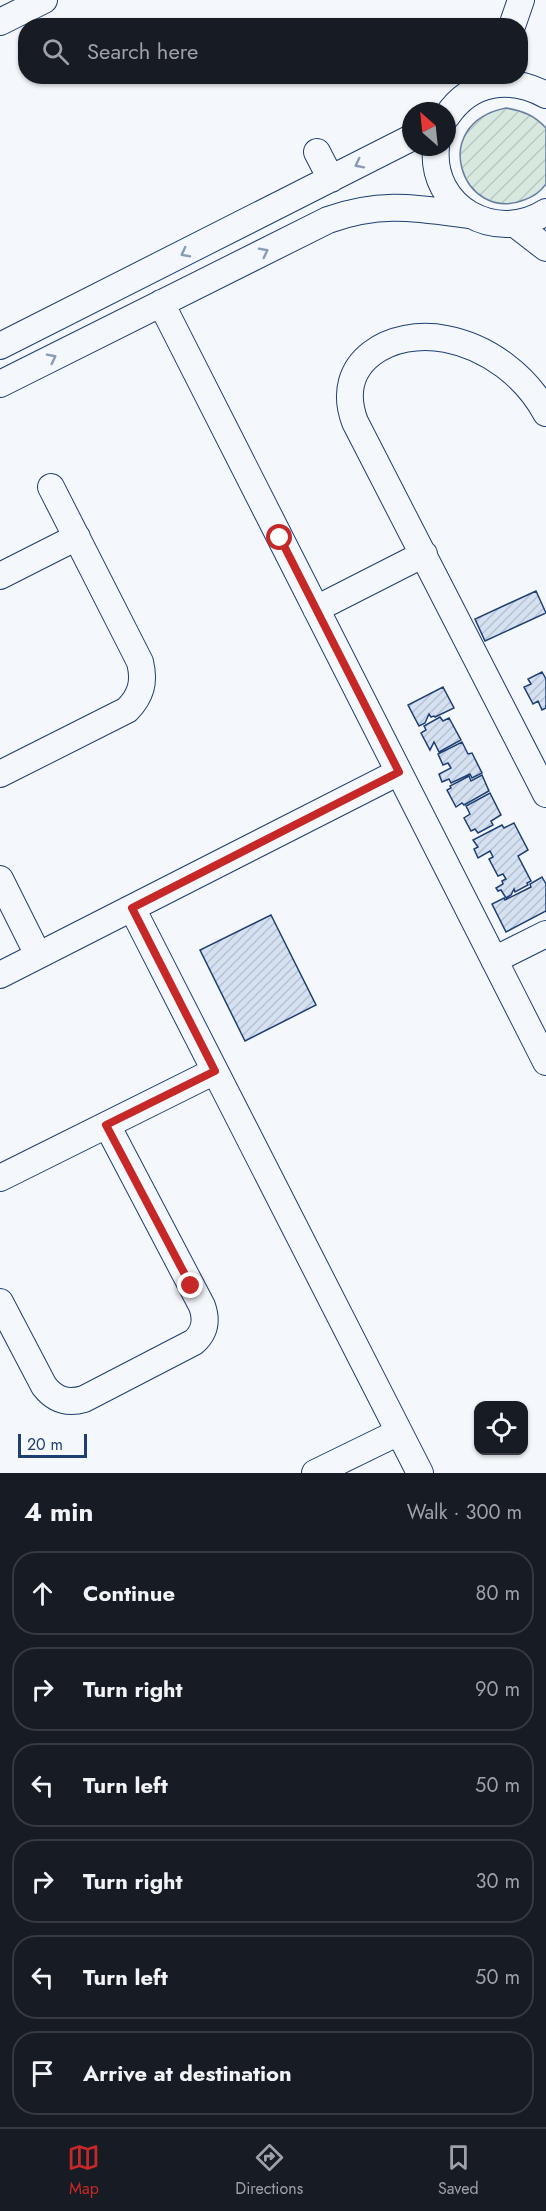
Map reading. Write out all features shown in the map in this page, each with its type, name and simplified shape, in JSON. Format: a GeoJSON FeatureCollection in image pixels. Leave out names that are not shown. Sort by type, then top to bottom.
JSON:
{"type":"FeatureCollection","features":[{"type":"Feature","properties":{"kind":"street"},"geometry":{"type":"LineString","coordinates":[[0,22],[44,0]]}},
{"type":"Feature","properties":{"kind":"street"},"geometry":{"type":"LineString","coordinates":[[515,18],[521,0]]}},
{"type":"Feature","properties":{"kind":"street"},"geometry":{"type":"LineString","coordinates":[[456,104],[482,84]]}},
{"type":"Feature","properties":{"kind":"street"},"geometry":{"type":"LineString","coordinates":[[519,84],[546,95]]}},
{"type":"Feature","properties":{"kind":"street"},"geometry":{"type":"LineString","coordinates":[[0,346],[402,142]]}},
{"type":"Feature","properties":{"kind":"street"},"geometry":{"type":"LineString","coordinates":[[317,152],[331,178]]}},
{"type":"Feature","properties":{"kind":"street"},"geometry":{"type":"LineString","coordinates":[[437,156],[438,174],[445,190],[456,204],[470,215],[499,225],[536,219],[546,212]]}},
{"type":"Feature","properties":{"kind":"street"},"geometry":{"type":"LineString","coordinates":[[0,384],[328,219],[363,209],[402,206],[470,215]]}},
{"type":"Feature","properties":{"kind":"street"},"geometry":{"type":"LineString","coordinates":[[515,224],[546,248]]}},
{"type":"Feature","properties":{"kind":"street"},"geometry":{"type":"LineString","coordinates":[[218,236],[234,267]]}},
{"type":"Feature","properties":{"kind":"street"},"geometry":{"type":"LineString","coordinates":[[161,303],[546,1062]]}},
{"type":"Feature","properties":{"kind":"street"},"geometry":{"type":"LineString","coordinates":[[546,413],[511,370],[481,351],[447,339],[410,337],[377,349],[355,372],[349,397],[351,410],[546,794]]}},
{"type":"Feature","properties":{"kind":"street"},"geometry":{"type":"LineString","coordinates":[[0,774],[118,715],[134,702],[140,694],[143,683],[141,662],[51,487]]}},
{"type":"Feature","properties":{"kind":"street"},"geometry":{"type":"LineString","coordinates":[[0,576],[76,537]]}},
{"type":"Feature","properties":{"kind":"street"},"geometry":{"type":"LineString","coordinates":[[316,609],[424,554]]}},
{"type":"Feature","properties":{"kind":"street"},"geometry":{"type":"LineString","coordinates":[[0,975],[399,772]]}},
{"type":"Feature","properties":{"kind":"street"},"geometry":{"type":"LineString","coordinates":[[0,879],[38,955]]}},
{"type":"Feature","properties":{"kind":"street"},"geometry":{"type":"LineString","coordinates":[[132,908],[420,1473]]}},
{"type":"Feature","properties":{"kind":"street"},"geometry":{"type":"LineString","coordinates":[[494,960],[546,934]]}},
{"type":"Feature","properties":{"kind":"street"},"geometry":{"type":"LineString","coordinates":[[0,1178],[215,1071]]}},
{"type":"Feature","properties":{"kind":"street"},"geometry":{"type":"LineString","coordinates":[[0,1302],[44,1386],[57,1399],[66,1402],[84,1399],[194,1342],[203,1330],[205,1314],[202,1306],[106,1125]]}},
{"type":"Feature","properties":{"kind":"street"},"geometry":{"type":"LineString","coordinates":[[315,1473],[399,1432]]}},
{"type":"Feature","properties":{"kind":"shaded area"},"geometry":{"type":"Polygon","coordinates":[[[506,108],[528,114],[546,128],[546,184],[527,199],[502,204],[484,198],[470,186],[462,169],[460,150],[466,132],[481,118],[506,108]]]}},
{"type":"Feature","properties":{"kind":"building"},"geometry":{"type":"Polygon","coordinates":[[[536,591],[546,613],[485,641],[475,619],[536,591]]]}},
{"type":"Feature","properties":{"kind":"building"},"geometry":{"type":"Polygon","coordinates":[[[542,672],[546,679],[546,708],[542,710],[538,701],[533,704],[524,687],[531,684],[528,679],[542,672]]]}},
{"type":"Feature","properties":{"kind":"building"},"geometry":{"type":"Polygon","coordinates":[[[443,687],[454,708],[435,717],[429,714],[425,723],[419,726],[408,705],[443,687]]]}},
{"type":"Feature","properties":{"kind":"building"},"geometry":{"type":"Polygon","coordinates":[[[440,717],[443,721],[449,718],[461,740],[439,752],[434,742],[430,750],[421,733],[426,730],[424,726],[440,717]]]}},
{"type":"Feature","properties":{"kind":"building"},"geometry":{"type":"Polygon","coordinates":[[[462,742],[468,754],[472,753],[482,773],[472,778],[470,774],[451,783],[449,779],[442,782],[439,774],[451,768],[448,763],[443,765],[438,754],[462,742]]]}},
{"type":"Feature","properties":{"kind":"building"},"geometry":{"type":"Polygon","coordinates":[[[482,775],[489,791],[456,807],[447,790],[451,788],[450,786],[469,776],[471,781],[482,775]]]}},
{"type":"Feature","properties":{"kind":"building"},"geometry":{"type":"Polygon","coordinates":[[[490,793],[501,815],[491,821],[493,825],[478,833],[475,829],[471,831],[464,818],[470,814],[466,806],[490,793]]]}},
{"type":"Feature","properties":{"kind":"building"},"geometry":{"type":"Polygon","coordinates":[[[514,823],[528,850],[518,856],[531,881],[515,892],[514,889],[506,898],[501,890],[498,891],[496,888],[506,879],[503,874],[498,876],[489,859],[493,857],[490,851],[478,858],[474,849],[478,847],[473,840],[502,825],[504,828],[514,823]]]}},
{"type":"Feature","properties":{"kind":"building"},"geometry":{"type":"Polygon","coordinates":[[[542,877],[546,884],[546,911],[506,932],[492,904],[531,887],[530,884],[542,877]]]}},
{"type":"Feature","properties":{"kind":"building"},"geometry":{"type":"Polygon","coordinates":[[[271,915],[316,1005],[245,1041],[200,950],[271,915]]]}},
{"type":"Feature","properties":{"kind":"route"},"geometry":{"type":"LineString","coordinates":[[191,1286],[106,1125],[215,1071],[132,908],[399,772],[280,538]]}}]}
